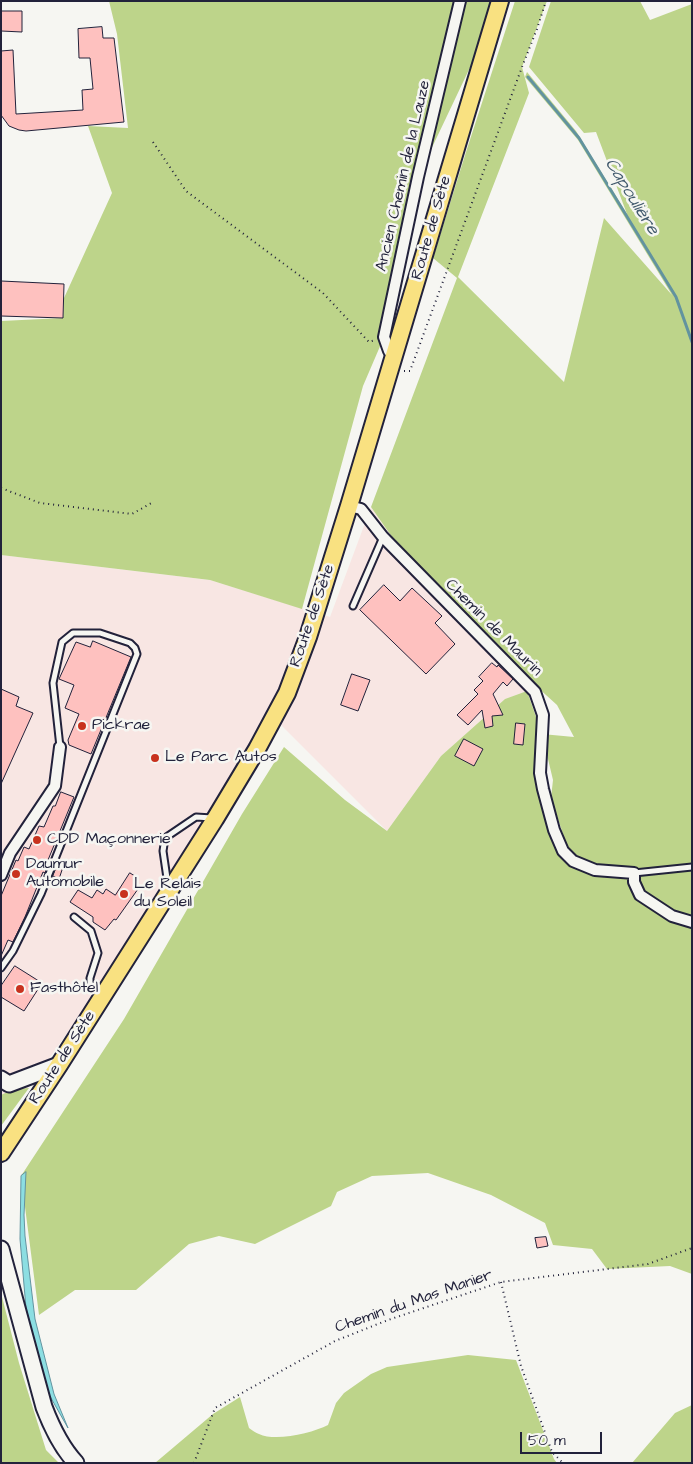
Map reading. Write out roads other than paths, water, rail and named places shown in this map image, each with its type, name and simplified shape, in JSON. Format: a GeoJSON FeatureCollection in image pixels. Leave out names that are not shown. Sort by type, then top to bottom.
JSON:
{"type":"FeatureCollection","features":[{"type":"Feature","properties":{"kind":"main road","name":"Route de Sète"},"geometry":{"type":"LineString","coordinates":[[1,1153],[60,1065],[215,819],[257,749],[287,693],[308,638],[349,506],[498,1]]}},
{"type":"Feature","properties":{"kind":"street","name":"Ancien Chemin de la Lauze"},"geometry":{"type":"LineString","coordinates":[[395,354],[389,351],[384,336],[418,177],[460,1]]}},
{"type":"Feature","properties":{"kind":"street","name":"Chemin de Maurin"},"geometry":{"type":"LineString","coordinates":[[349,506],[361,509],[382,537],[535,692],[543,715],[540,773],[554,830],[563,851],[573,861],[596,870],[634,872]]}},
{"type":"Feature","properties":{"kind":"street"},"geometry":{"type":"LineString","coordinates":[[1,874],[10,853],[55,786],[60,747]]}},
{"type":"Feature","properties":{"kind":"street"},"geometry":{"type":"LineString","coordinates":[[634,872],[634,882],[640,895],[672,916],[692,922]]}},
{"type":"Feature","properties":{"kind":"street"},"geometry":{"type":"LineString","coordinates":[[4,1085],[60,1065]]}},
{"type":"Feature","properties":{"kind":"street"},"geometry":{"type":"LineString","coordinates":[[1,1249],[44,1408],[54,1430],[68,1454],[76,1463]]}},
{"type":"Feature","properties":{"kind":"lane"},"geometry":{"type":"LineString","coordinates":[[353,606],[382,537]]}},
{"type":"Feature","properties":{"kind":"lane"},"geometry":{"type":"LineString","coordinates":[[1,968],[13,951],[40,894],[137,654],[135,648],[130,644],[100,633],[89,632],[73,633],[62,642],[53,683],[60,747]]}},
{"type":"Feature","properties":{"kind":"lane"},"geometry":{"type":"LineString","coordinates":[[169,892],[163,851],[165,838],[196,817],[215,819]]}},
{"type":"Feature","properties":{"kind":"lane"},"geometry":{"type":"LineString","coordinates":[[634,872],[692,867]]}},
{"type":"Feature","properties":{"kind":"lane"},"geometry":{"type":"LineString","coordinates":[[74,917],[92,931],[98,953],[90,978],[90,986],[102,997]]}},
{"type":"Feature","properties":{"kind":"water"},"geometry":{"type":"Polygon","coordinates":[[[26,1172],[25,1236],[35,1319],[54,1394],[68,1428],[47,1391],[26,1308],[20,1239],[21,1176],[26,1172]]]}},
{"type":"Feature","properties":{"kind":"waterway","name":"Capoulière"},"geometry":{"type":"LineString","coordinates":[[528,77],[579,138],[676,297],[692,342]]}},
{"type":"Feature","properties":{"kind":"place","name":"Pickrae"},"geometry":{"type":"Point","coordinates":[82,726]}},
{"type":"Feature","properties":{"kind":"place","name":"Le Parc Autos"},"geometry":{"type":"Point","coordinates":[155,758]}},
{"type":"Feature","properties":{"kind":"place","name":"CDD Maçonnerie"},"geometry":{"type":"Point","coordinates":[37,840]}},
{"type":"Feature","properties":{"kind":"place","name":"Daumur Automobile"},"geometry":{"type":"Point","coordinates":[16,874]}},
{"type":"Feature","properties":{"kind":"place","name":"Le Relais du Soleil"},"geometry":{"type":"Point","coordinates":[124,894]}},
{"type":"Feature","properties":{"kind":"place","name":"Fasthôtel"},"geometry":{"type":"Point","coordinates":[20,989]}}]}
